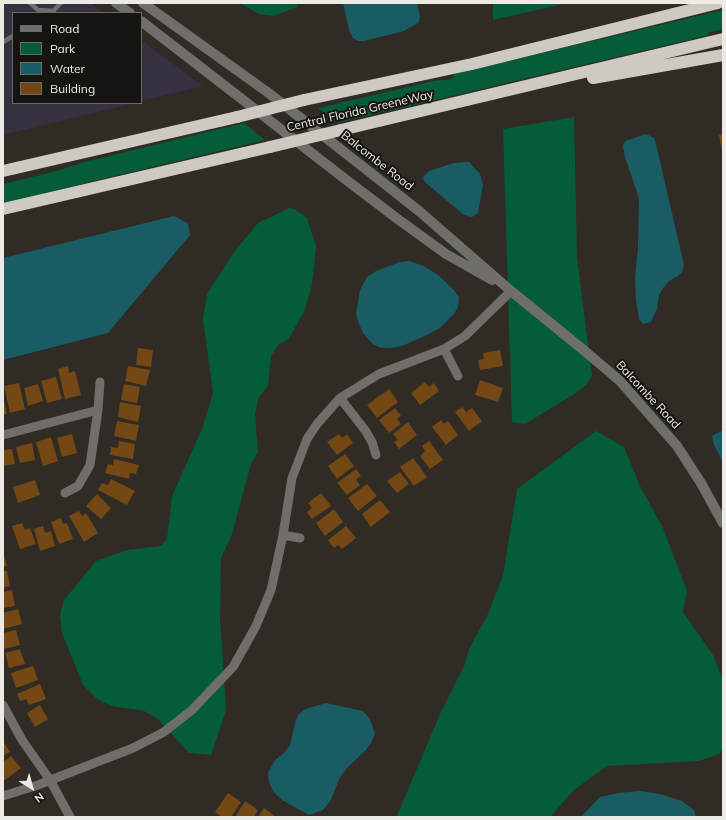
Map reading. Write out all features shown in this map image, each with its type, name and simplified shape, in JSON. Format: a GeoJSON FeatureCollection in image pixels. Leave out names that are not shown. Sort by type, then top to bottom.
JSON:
{"type":"FeatureCollection","features":[{"type":"Feature","properties":{"kind":"highway","name":"Central Florida GreeneWay"},"geometry":{"type":"LineString","coordinates":[[3,171],[304,100],[472,64],[718,3]]}},
{"type":"Feature","properties":{"kind":"highway","name":"Central Florida GreeneWay"},"geometry":{"type":"LineString","coordinates":[[5,209],[723,39]]}},
{"type":"Feature","properties":{"kind":"highway"},"geometry":{"type":"LineString","coordinates":[[479,97],[723,55]]}},
{"type":"Feature","properties":{"kind":"street"},"geometry":{"type":"LineString","coordinates":[[116,3],[129,12]]}},
{"type":"Feature","properties":{"kind":"street","name":"Balcombe Road"},"geometry":{"type":"LineString","coordinates":[[143,3],[270,94],[425,216],[624,386],[677,446],[701,483],[723,523]]}},
{"type":"Feature","properties":{"kind":"street","name":"Balcombe Road"},"geometry":{"type":"LineString","coordinates":[[142,22],[349,182],[446,254],[511,291]]}},
{"type":"Feature","properties":{"kind":"street"},"geometry":{"type":"LineString","coordinates":[[3,796],[50,780],[133,748],[164,732],[192,710],[233,667],[256,626],[271,590],[283,535],[292,478],[308,439],[317,424],[340,398],[379,374],[444,349],[465,336],[511,291]]}},
{"type":"Feature","properties":{"kind":"street"},"geometry":{"type":"LineString","coordinates":[[444,349],[458,376]]}},
{"type":"Feature","properties":{"kind":"street"},"geometry":{"type":"LineString","coordinates":[[65,493],[78,486],[90,465],[98,410],[100,382]]}},
{"type":"Feature","properties":{"kind":"street"},"geometry":{"type":"LineString","coordinates":[[340,398],[365,430],[372,442],[376,455]]}},
{"type":"Feature","properties":{"kind":"street"},"geometry":{"type":"LineString","coordinates":[[3,435],[98,410]]}},
{"type":"Feature","properties":{"kind":"street"},"geometry":{"type":"LineString","coordinates":[[283,535],[300,538]]}},
{"type":"Feature","properties":{"kind":"street"},"geometry":{"type":"LineString","coordinates":[[3,705],[22,740],[50,780],[70,817]]}},
{"type":"Feature","properties":{"kind":"lane"},"geometry":{"type":"LineString","coordinates":[[30,3],[38,10],[52,12],[61,3]]}},
{"type":"Feature","properties":{"kind":"lane"},"geometry":{"type":"LineString","coordinates":[[3,42],[12,37]]}},
{"type":"Feature","properties":{"kind":"shaded area"},"geometry":{"type":"Polygon","coordinates":[[[3,3],[92,3],[102,12],[12,12],[12,104],[130,104],[3,135],[3,3]]]}},
{"type":"Feature","properties":{"kind":"shaded area"},"geometry":{"type":"Polygon","coordinates":[[[142,41],[203,86],[142,101],[142,41]]]}},
{"type":"Feature","properties":{"kind":"green space"},"geometry":{"type":"Polygon","coordinates":[[[239,3],[297,3],[297,7],[274,16],[259,14],[239,3]]]}},
{"type":"Feature","properties":{"kind":"green space"},"geometry":{"type":"Polygon","coordinates":[[[493,3],[568,3],[493,20],[493,3]]]}},
{"type":"Feature","properties":{"kind":"green space"},"geometry":{"type":"Polygon","coordinates":[[[723,10],[723,29],[708,33],[709,35],[672,44],[337,123],[318,108],[433,81],[452,79],[454,74],[723,10]]]}},
{"type":"Feature","properties":{"kind":"green space"},"geometry":{"type":"Polygon","coordinates":[[[574,117],[577,257],[592,376],[586,385],[573,395],[525,424],[512,422],[503,129],[574,117]]]}},
{"type":"Feature","properties":{"kind":"green space"},"geometry":{"type":"Polygon","coordinates":[[[244,123],[265,140],[3,203],[3,184],[49,173],[88,161],[244,123]]]}},
{"type":"Feature","properties":{"kind":"green space"},"geometry":{"type":"Polygon","coordinates":[[[289,208],[295,209],[307,218],[316,246],[312,285],[304,312],[288,340],[279,344],[271,356],[268,386],[259,397],[255,414],[258,452],[251,464],[232,534],[221,559],[220,618],[226,710],[211,755],[189,753],[158,719],[144,711],[111,706],[97,699],[83,685],[62,633],[60,615],[64,600],[96,561],[127,550],[161,546],[167,539],[172,496],[202,429],[213,393],[203,319],[207,294],[234,252],[258,223],[289,208]]]}},
{"type":"Feature","properties":{"kind":"green space"},"geometry":{"type":"Polygon","coordinates":[[[596,431],[624,447],[640,486],[663,528],[687,591],[683,612],[713,655],[723,680],[723,749],[719,754],[699,761],[607,766],[574,790],[550,817],[396,817],[440,714],[465,664],[469,649],[487,616],[503,576],[517,489],[596,431]]]}},
{"type":"Feature","properties":{"kind":"water"},"geometry":{"type":"Polygon","coordinates":[[[343,3],[417,3],[420,17],[418,23],[404,31],[364,41],[358,41],[353,38],[349,30],[343,3]]]}},
{"type":"Feature","properties":{"kind":"water"},"geometry":{"type":"Polygon","coordinates":[[[646,134],[654,138],[656,144],[684,265],[682,272],[669,281],[663,288],[659,295],[657,309],[651,322],[643,324],[639,319],[636,301],[635,277],[638,248],[639,198],[625,157],[623,146],[625,141],[646,134]]]}},
{"type":"Feature","properties":{"kind":"water"},"geometry":{"type":"Polygon","coordinates":[[[469,162],[480,174],[483,185],[478,213],[472,217],[464,215],[423,179],[429,171],[454,163],[469,162]]]}},
{"type":"Feature","properties":{"kind":"water"},"geometry":{"type":"Polygon","coordinates":[[[174,216],[188,223],[190,235],[108,333],[3,360],[3,258],[174,216]]]}},
{"type":"Feature","properties":{"kind":"water"},"geometry":{"type":"Polygon","coordinates":[[[409,261],[424,266],[438,275],[453,289],[459,297],[458,307],[454,314],[441,327],[429,334],[402,346],[381,348],[373,344],[368,339],[363,333],[358,321],[356,314],[360,290],[367,277],[376,271],[400,262],[409,261]]]}},
{"type":"Feature","properties":{"kind":"water"},"geometry":{"type":"Polygon","coordinates":[[[723,430],[723,462],[714,445],[712,436],[723,430]]]}},
{"type":"Feature","properties":{"kind":"water"},"geometry":{"type":"Polygon","coordinates":[[[326,703],[363,711],[370,719],[375,734],[366,750],[340,777],[331,800],[323,810],[309,815],[282,800],[273,791],[269,782],[268,773],[275,760],[284,753],[290,745],[296,719],[299,714],[305,709],[326,703]]]}},
{"type":"Feature","properties":{"kind":"water"},"geometry":{"type":"Polygon","coordinates":[[[640,791],[660,794],[682,801],[694,810],[696,817],[581,817],[600,797],[618,793],[640,791]]]}},
{"type":"Feature","properties":{"kind":"building"},"geometry":{"type":"Polygon","coordinates":[[[723,134],[723,150],[722,150],[719,135],[723,134]]]}},
{"type":"Feature","properties":{"kind":"building"},"geometry":{"type":"Polygon","coordinates":[[[138,348],[153,350],[151,367],[136,365],[138,348]]]}},
{"type":"Feature","properties":{"kind":"building"},"geometry":{"type":"Polygon","coordinates":[[[500,350],[503,366],[480,370],[478,360],[484,359],[483,353],[500,350]]]}},
{"type":"Feature","properties":{"kind":"building"},"geometry":{"type":"Polygon","coordinates":[[[68,366],[69,373],[75,371],[81,395],[65,399],[58,369],[68,366]]]}},
{"type":"Feature","properties":{"kind":"building"},"geometry":{"type":"Polygon","coordinates":[[[128,366],[150,370],[146,386],[125,381],[128,366]]]}},
{"type":"Feature","properties":{"kind":"building"},"geometry":{"type":"Polygon","coordinates":[[[56,377],[62,399],[47,403],[41,381],[56,377]]]}},
{"type":"Feature","properties":{"kind":"building"},"geometry":{"type":"Polygon","coordinates":[[[480,380],[503,388],[498,402],[475,395],[480,380]]]}},
{"type":"Feature","properties":{"kind":"building"},"geometry":{"type":"Polygon","coordinates":[[[425,382],[429,387],[434,383],[439,391],[420,405],[411,393],[425,382]]]}},
{"type":"Feature","properties":{"kind":"building"},"geometry":{"type":"Polygon","coordinates":[[[19,383],[25,409],[10,413],[4,386],[19,383]]]}},
{"type":"Feature","properties":{"kind":"building"},"geometry":{"type":"Polygon","coordinates":[[[38,384],[43,401],[28,406],[24,388],[38,384]]]}},
{"type":"Feature","properties":{"kind":"building"},"geometry":{"type":"Polygon","coordinates":[[[124,384],[140,387],[137,403],[121,400],[124,384]]]}},
{"type":"Feature","properties":{"kind":"building"},"geometry":{"type":"Polygon","coordinates":[[[389,389],[398,402],[377,418],[367,405],[389,389]]]}},
{"type":"Feature","properties":{"kind":"building"},"geometry":{"type":"Polygon","coordinates":[[[4,400],[7,414],[3,415],[3,401],[4,400]]]}},
{"type":"Feature","properties":{"kind":"building"},"geometry":{"type":"Polygon","coordinates":[[[120,402],[141,406],[138,422],[118,417],[120,402]]]}},
{"type":"Feature","properties":{"kind":"building"},"geometry":{"type":"Polygon","coordinates":[[[462,407],[466,412],[472,408],[482,421],[469,431],[455,412],[462,407]]]}},
{"type":"Feature","properties":{"kind":"building"},"geometry":{"type":"Polygon","coordinates":[[[395,408],[401,416],[397,419],[401,424],[389,433],[379,420],[395,408]]]}},
{"type":"Feature","properties":{"kind":"building"},"geometry":{"type":"Polygon","coordinates":[[[441,420],[444,424],[448,421],[458,435],[446,445],[432,427],[441,420]]]}},
{"type":"Feature","properties":{"kind":"building"},"geometry":{"type":"Polygon","coordinates":[[[117,421],[139,425],[136,441],[114,436],[117,421]]]}},
{"type":"Feature","properties":{"kind":"building"},"geometry":{"type":"Polygon","coordinates":[[[408,422],[417,435],[399,449],[394,442],[398,440],[393,434],[408,422]]]}},
{"type":"Feature","properties":{"kind":"building"},"geometry":{"type":"Polygon","coordinates":[[[72,434],[77,453],[62,457],[57,438],[72,434]]]}},
{"type":"Feature","properties":{"kind":"building"},"geometry":{"type":"Polygon","coordinates":[[[339,434],[342,438],[347,434],[353,443],[337,455],[327,442],[339,434]]]}},
{"type":"Feature","properties":{"kind":"building"},"geometry":{"type":"Polygon","coordinates":[[[51,437],[58,461],[43,466],[36,442],[51,437]]]}},
{"type":"Feature","properties":{"kind":"building"},"geometry":{"type":"Polygon","coordinates":[[[119,441],[135,444],[133,459],[110,455],[111,447],[118,448],[119,441]]]}},
{"type":"Feature","properties":{"kind":"building"},"geometry":{"type":"Polygon","coordinates":[[[429,441],[443,460],[430,469],[420,456],[425,451],[422,446],[429,441]]]}},
{"type":"Feature","properties":{"kind":"building"},"geometry":{"type":"Polygon","coordinates":[[[32,443],[35,460],[20,463],[16,447],[32,443]]]}},
{"type":"Feature","properties":{"kind":"building"},"geometry":{"type":"Polygon","coordinates":[[[12,449],[15,464],[3,466],[3,450],[12,449]]]}},
{"type":"Feature","properties":{"kind":"building"},"geometry":{"type":"Polygon","coordinates":[[[345,454],[354,466],[337,479],[328,466],[345,454]]]}},
{"type":"Feature","properties":{"kind":"building"},"geometry":{"type":"Polygon","coordinates":[[[413,458],[427,477],[414,486],[400,467],[413,458]]]}},
{"type":"Feature","properties":{"kind":"building"},"geometry":{"type":"Polygon","coordinates":[[[114,459],[139,465],[136,474],[130,473],[129,479],[105,473],[108,464],[113,465],[114,459]]]}},
{"type":"Feature","properties":{"kind":"building"},"geometry":{"type":"Polygon","coordinates":[[[356,469],[361,476],[356,480],[360,485],[347,495],[337,483],[356,469]]]}},
{"type":"Feature","properties":{"kind":"building"},"geometry":{"type":"Polygon","coordinates":[[[400,472],[409,484],[397,493],[387,481],[400,472]]]}},
{"type":"Feature","properties":{"kind":"building"},"geometry":{"type":"Polygon","coordinates":[[[111,479],[135,491],[127,505],[98,490],[102,483],[108,485],[111,479]]]}},
{"type":"Feature","properties":{"kind":"building"},"geometry":{"type":"Polygon","coordinates":[[[35,480],[40,495],[18,503],[13,487],[35,480]]]}},
{"type":"Feature","properties":{"kind":"building"},"geometry":{"type":"Polygon","coordinates":[[[367,484],[377,496],[358,511],[348,498],[367,484]]]}},
{"type":"Feature","properties":{"kind":"building"},"geometry":{"type":"Polygon","coordinates":[[[321,493],[331,506],[312,519],[307,512],[312,508],[308,503],[321,493]]]}},
{"type":"Feature","properties":{"kind":"building"},"geometry":{"type":"Polygon","coordinates":[[[97,494],[111,508],[101,519],[86,506],[97,494]]]}},
{"type":"Feature","properties":{"kind":"building"},"geometry":{"type":"Polygon","coordinates":[[[380,500],[390,512],[371,527],[362,514],[380,500]]]}},
{"type":"Feature","properties":{"kind":"building"},"geometry":{"type":"Polygon","coordinates":[[[334,509],[343,522],[325,536],[316,523],[334,509]]]}},
{"type":"Feature","properties":{"kind":"building"},"geometry":{"type":"Polygon","coordinates":[[[79,511],[82,516],[86,513],[98,533],[84,542],[69,516],[79,511]]]}},
{"type":"Feature","properties":{"kind":"building"},"geometry":{"type":"Polygon","coordinates":[[[61,518],[63,524],[67,523],[73,539],[59,544],[51,522],[61,518]]]}},
{"type":"Feature","properties":{"kind":"building"},"geometry":{"type":"Polygon","coordinates":[[[22,523],[25,530],[30,528],[36,544],[20,549],[12,526],[22,523]]]}},
{"type":"Feature","properties":{"kind":"building"},"geometry":{"type":"Polygon","coordinates":[[[43,526],[45,533],[51,531],[55,546],[40,551],[34,529],[43,526]]]}},
{"type":"Feature","properties":{"kind":"building"},"geometry":{"type":"Polygon","coordinates":[[[346,526],[356,538],[342,549],[338,545],[334,548],[328,540],[346,526]]]}},
{"type":"Feature","properties":{"kind":"building"},"geometry":{"type":"Polygon","coordinates":[[[3,552],[7,566],[3,567],[3,552]]]}},
{"type":"Feature","properties":{"kind":"building"},"geometry":{"type":"Polygon","coordinates":[[[3,571],[7,571],[10,586],[3,588],[3,571]]]}},
{"type":"Feature","properties":{"kind":"building"},"geometry":{"type":"Polygon","coordinates":[[[12,590],[15,606],[3,608],[3,592],[12,590]]]}},
{"type":"Feature","properties":{"kind":"building"},"geometry":{"type":"Polygon","coordinates":[[[18,609],[22,624],[3,629],[3,613],[18,609]]]}},
{"type":"Feature","properties":{"kind":"building"},"geometry":{"type":"Polygon","coordinates":[[[16,630],[20,645],[4,649],[3,633],[16,630]]]}},
{"type":"Feature","properties":{"kind":"building"},"geometry":{"type":"Polygon","coordinates":[[[20,649],[25,664],[9,668],[5,653],[20,649]]]}},
{"type":"Feature","properties":{"kind":"building"},"geometry":{"type":"Polygon","coordinates":[[[33,666],[38,680],[16,688],[11,673],[33,666]]]}},
{"type":"Feature","properties":{"kind":"building"},"geometry":{"type":"Polygon","coordinates":[[[40,684],[46,699],[29,705],[26,699],[20,701],[17,694],[40,684]]]}},
{"type":"Feature","properties":{"kind":"building"},"geometry":{"type":"Polygon","coordinates":[[[40,705],[48,719],[35,727],[27,713],[40,705]]]}},
{"type":"Feature","properties":{"kind":"building"},"geometry":{"type":"Polygon","coordinates":[[[3,741],[10,752],[3,756],[3,741]]]}},
{"type":"Feature","properties":{"kind":"building"},"geometry":{"type":"Polygon","coordinates":[[[11,756],[21,768],[5,780],[3,777],[3,762],[11,756]]]}},
{"type":"Feature","properties":{"kind":"building"},"geometry":{"type":"Polygon","coordinates":[[[228,793],[241,802],[231,817],[222,817],[215,812],[228,793]]]}},
{"type":"Feature","properties":{"kind":"building"},"geometry":{"type":"Polygon","coordinates":[[[245,801],[258,810],[254,817],[235,817],[245,801]]]}},
{"type":"Feature","properties":{"kind":"building"},"geometry":{"type":"Polygon","coordinates":[[[264,808],[276,817],[258,817],[264,808]]]}}]}
